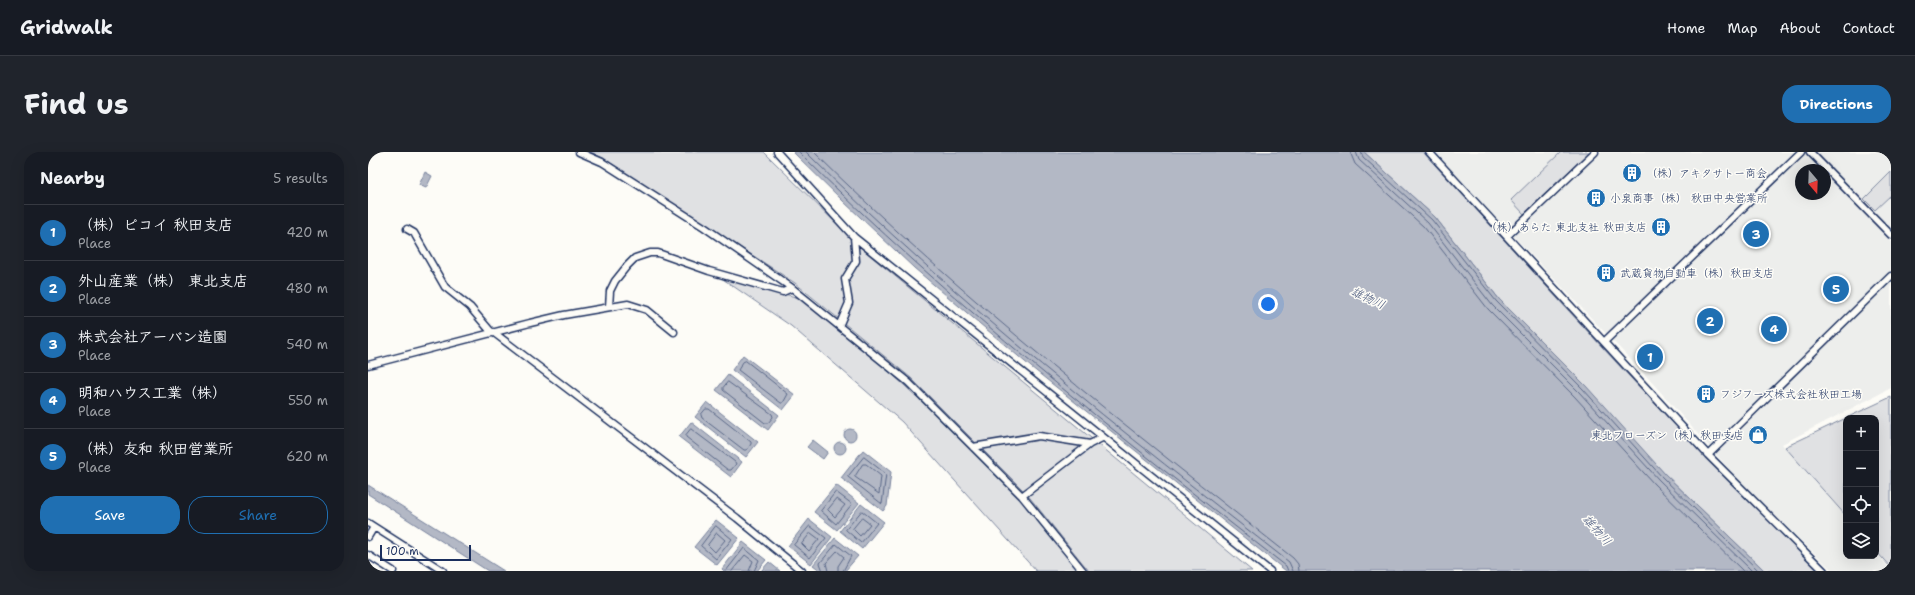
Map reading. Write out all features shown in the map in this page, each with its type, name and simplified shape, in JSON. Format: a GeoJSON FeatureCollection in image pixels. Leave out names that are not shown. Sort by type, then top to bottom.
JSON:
{"type":"FeatureCollection","features":[{"type":"Feature","properties":{"kind":"street"},"geometry":{"type":"LineString","coordinates":[[579,152],[602,162],[704,227],[792,288],[908,382],[1022,496],[1083,571]]}},
{"type":"Feature","properties":{"kind":"street"},"geometry":{"type":"LineString","coordinates":[[777,152],[854,237],[1102,438],[1270,571]]}},
{"type":"Feature","properties":{"kind":"street"},"geometry":{"type":"LineString","coordinates":[[1429,152],[1508,236],[1708,455],[1824,571]]}},
{"type":"Feature","properties":{"kind":"street"},"geometry":{"type":"LineString","coordinates":[[1508,236],[1594,152]]}},
{"type":"Feature","properties":{"kind":"street"},"geometry":{"type":"LineString","coordinates":[[1604,342],[1800,152]]}},
{"type":"Feature","properties":{"kind":"street"},"geometry":{"type":"LineString","coordinates":[[1810,152],[1891,235]]}},
{"type":"Feature","properties":{"kind":"street"},"geometry":{"type":"LineString","coordinates":[[407,229],[414,233],[445,287],[470,307],[493,332],[720,506],[802,571]]}},
{"type":"Feature","properties":{"kind":"street"},"geometry":{"type":"LineString","coordinates":[[840,326],[849,303],[845,279],[856,261],[854,237]]}},
{"type":"Feature","properties":{"kind":"street"},"geometry":{"type":"LineString","coordinates":[[609,306],[610,291],[615,281],[635,258],[650,253],[658,253],[709,271],[783,292],[792,288]]}},
{"type":"Feature","properties":{"kind":"street"},"geometry":{"type":"LineString","coordinates":[[1708,455],[1891,276]]}},
{"type":"Feature","properties":{"kind":"street"},"geometry":{"type":"LineString","coordinates":[[368,365],[558,316],[609,306],[628,304],[647,310],[674,332]]}},
{"type":"Feature","properties":{"kind":"street"},"geometry":{"type":"LineString","coordinates":[[973,447],[1039,436],[1090,444]]}},
{"type":"Feature","properties":{"kind":"street"},"geometry":{"type":"LineString","coordinates":[[1022,496],[1090,444],[1102,438]]}},
{"type":"Feature","properties":{"kind":"street"},"geometry":{"type":"LineString","coordinates":[[368,537],[371,525],[444,571]]}},
{"type":"Feature","properties":{"kind":"street"},"geometry":{"type":"LineString","coordinates":[[368,555],[393,571]]}},
{"type":"Feature","properties":{"kind":"shaded area"},"geometry":{"type":"Polygon","coordinates":[[[590,152],[764,152],[861,248],[1252,571],[1089,571],[1026,493],[911,378],[795,283],[603,158],[590,152]]]}},
{"type":"Feature","properties":{"kind":"shaded area"},"geometry":{"type":"Polygon","coordinates":[[[1364,152],[1423,152],[1668,418],[1769,521],[1821,571],[1765,571],[1665,474],[1499,299],[1435,217],[1364,152]]]}},
{"type":"Feature","properties":{"kind":"shaded area"},"geometry":{"type":"Polygon","coordinates":[[[1434,152],[1891,152],[1891,388],[1782,444],[1843,514],[1843,559],[1879,559],[1879,556],[1891,571],[1833,571],[1746,488],[1648,378],[1434,152]]]}},
{"type":"Feature","properties":{"kind":"shaded area"},"geometry":{"type":"Polygon","coordinates":[[[1561,152],[1589,152],[1524,214],[1511,200],[1561,152]]]}},
{"type":"Feature","properties":{"kind":"shaded area"},"geometry":{"type":"Polygon","coordinates":[[[1891,172],[1891,195],[1875,210],[1864,199],[1891,172]]]}},
{"type":"Feature","properties":{"kind":"shaded area"},"geometry":{"type":"Polygon","coordinates":[[[717,275],[799,298],[815,309],[892,374],[955,432],[1020,497],[1080,571],[1036,571],[902,422],[791,326],[717,275]]]}},
{"type":"Feature","properties":{"kind":"shaded area"},"geometry":{"type":"Polygon","coordinates":[[[1891,397],[1891,568],[1879,554],[1879,415],[1852,415],[1891,397]]]}},
{"type":"Feature","properties":{"kind":"shaded area"},"geometry":{"type":"Polygon","coordinates":[[[1843,419],[1843,513],[1785,447],[1843,419]]]}},
{"type":"Feature","properties":{"kind":"water","name":"雄物川"},"geometry":{"type":"Polygon","coordinates":[[[793,152],[1364,152],[1435,217],[1499,299],[1586,386],[1665,474],[1765,571],[1286,571],[1031,367],[914,268],[793,152]]]}},
{"type":"Feature","properties":{"kind":"water"},"geometry":{"type":"Polygon","coordinates":[[[425,172],[432,176],[426,188],[419,185],[425,172]]]}},
{"type":"Feature","properties":{"kind":"water"},"geometry":{"type":"Polygon","coordinates":[[[743,355],[795,395],[783,410],[732,370],[743,355]]]}},
{"type":"Feature","properties":{"kind":"water"},"geometry":{"type":"Polygon","coordinates":[[[728,375],[779,415],[768,430],[716,390],[728,375]]]}},
{"type":"Feature","properties":{"kind":"water"},"geometry":{"type":"Polygon","coordinates":[[[707,402],[758,442],[746,457],[695,417],[707,402]]]}},
{"type":"Feature","properties":{"kind":"water"},"geometry":{"type":"Polygon","coordinates":[[[691,422],[742,462],[731,477],[679,437],[691,422]]]}},
{"type":"Feature","properties":{"kind":"water"},"geometry":{"type":"Polygon","coordinates":[[[850,429],[854,431],[856,435],[854,439],[850,441],[846,439],[844,435],[846,431],[850,429]]]}},
{"type":"Feature","properties":{"kind":"water"},"geometry":{"type":"Polygon","coordinates":[[[813,440],[828,452],[823,459],[807,447],[813,440]]]}},
{"type":"Feature","properties":{"kind":"water"},"geometry":{"type":"Polygon","coordinates":[[[840,442],[844,444],[846,448],[844,452],[840,454],[836,452],[834,448],[836,444],[840,442]]]}},
{"type":"Feature","properties":{"kind":"water"},"geometry":{"type":"Polygon","coordinates":[[[863,450],[891,472],[887,506],[883,511],[841,478],[863,450]]]}},
{"type":"Feature","properties":{"kind":"water"},"geometry":{"type":"Polygon","coordinates":[[[368,485],[504,571],[488,571],[368,494],[368,485]]]}},
{"type":"Feature","properties":{"kind":"water"},"geometry":{"type":"Polygon","coordinates":[[[836,485],[859,503],[837,530],[814,512],[836,485]]]}},
{"type":"Feature","properties":{"kind":"water"},"geometry":{"type":"Polygon","coordinates":[[[861,504],[884,522],[862,549],[840,531],[861,504]]]}},
{"type":"Feature","properties":{"kind":"water"},"geometry":{"type":"Polygon","coordinates":[[[809,519],[832,537],[811,564],[788,546],[809,519]]]}},
{"type":"Feature","properties":{"kind":"water"},"geometry":{"type":"Polygon","coordinates":[[[716,520],[739,538],[717,565],[694,547],[716,520]]]}},
{"type":"Feature","properties":{"kind":"water"},"geometry":{"type":"Polygon","coordinates":[[[835,538],[858,556],[845,571],[821,571],[813,565],[835,538]]]}},
{"type":"Feature","properties":{"kind":"water"},"geometry":{"type":"Polygon","coordinates":[[[743,542],[766,560],[757,571],[724,571],[722,569],[743,542]]]}},
{"type":"Feature","properties":{"kind":"water"},"geometry":{"type":"Polygon","coordinates":[[[769,562],[780,571],[761,571],[769,562]]]}},
{"type":"Feature","properties":{"kind":"place","name":"（株）アキタサトー商会"},"geometry":{"type":"Point","coordinates":[1632,173]}},
{"type":"Feature","properties":{"kind":"place","name":"小泉商事（株） 秋田中央営業所"},"geometry":{"type":"Point","coordinates":[1596,198]}},
{"type":"Feature","properties":{"kind":"place","name":"（株）あらた 東北支社 秋田支店"},"geometry":{"type":"Point","coordinates":[1661,227]}},
{"type":"Feature","properties":{"kind":"place","name":"株式会社アーバン造園"},"geometry":{"type":"Point","coordinates":[1756,234]}},
{"type":"Feature","properties":{"kind":"place","name":"武蔵貨物自動車（株）秋田支店"},"geometry":{"type":"Point","coordinates":[1606,273]}},
{"type":"Feature","properties":{"kind":"place","name":"（株）友和 秋田営業所"},"geometry":{"type":"Point","coordinates":[1836,289]}},
{"type":"Feature","properties":{"kind":"place","name":"外山産業（株） 東北支店"},"geometry":{"type":"Point","coordinates":[1710,321]}},
{"type":"Feature","properties":{"kind":"place","name":"明和ハウス工業（株）"},"geometry":{"type":"Point","coordinates":[1774,329]}},
{"type":"Feature","properties":{"kind":"place","name":"（株）ピコイ 秋田支店"},"geometry":{"type":"Point","coordinates":[1650,357]}},
{"type":"Feature","properties":{"kind":"place","name":"フジフーズ株式会社秋田工場"},"geometry":{"type":"Point","coordinates":[1706,394]}},
{"type":"Feature","properties":{"kind":"place","name":"東北フローズン（株）秋田支店"},"geometry":{"type":"Point","coordinates":[1758,435]}}]}
